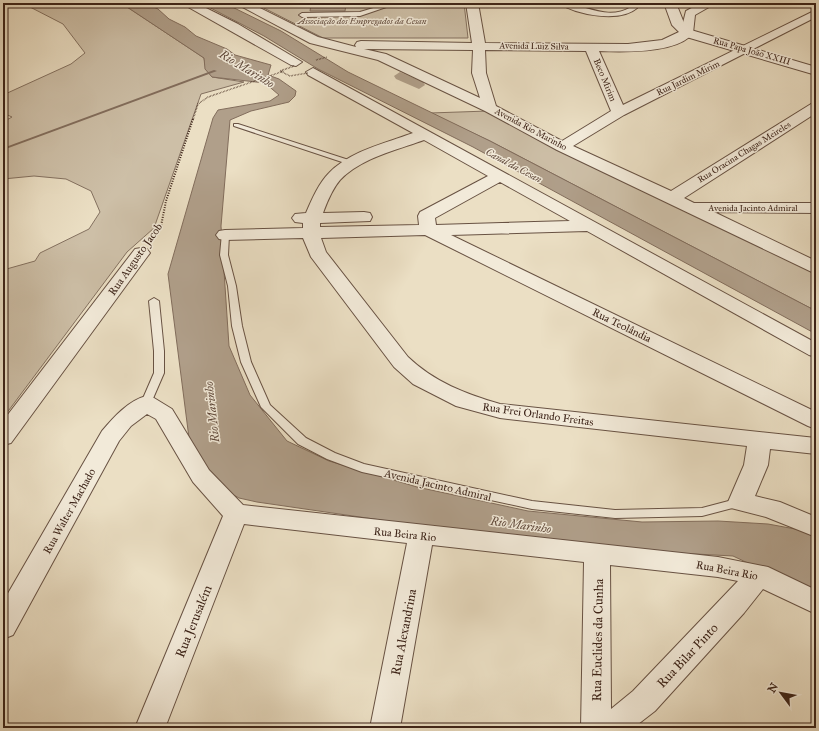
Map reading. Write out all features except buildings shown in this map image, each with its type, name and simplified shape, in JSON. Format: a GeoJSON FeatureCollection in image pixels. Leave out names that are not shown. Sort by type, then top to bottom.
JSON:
{"type":"FeatureCollection","features":[{"type":"Feature","properties":{"kind":"street"},"geometry":{"type":"LineString","coordinates":[[187,3],[295,64]]}},
{"type":"Feature","properties":{"kind":"street","name":"Avenida Rio Marinho"},"geometry":{"type":"LineString","coordinates":[[241,3],[308,37],[382,58],[490,108],[562,146],[816,268]]}},
{"type":"Feature","properties":{"kind":"street"},"geometry":{"type":"LineString","coordinates":[[472,3],[479,45],[479,73],[490,108]]}},
{"type":"Feature","properties":{"kind":"street"},"geometry":{"type":"LineString","coordinates":[[687,33],[690,13],[710,3]]}},
{"type":"Feature","properties":{"kind":"street"},"geometry":{"type":"LineString","coordinates":[[671,4],[678,25],[687,33]]}},
{"type":"Feature","properties":{"kind":"street","name":"Rua Jardim Mirim"},"geometry":{"type":"LineString","coordinates":[[562,146],[618,112],[816,13]]}},
{"type":"Feature","properties":{"kind":"street","name":"Avenida Luiz Silva"},"geometry":{"type":"LineString","coordinates":[[343,47],[366,45],[479,45],[628,48],[663,44],[674,41],[687,33]]}},
{"type":"Feature","properties":{"kind":"street","name":"Rua Papa João XXIII"},"geometry":{"type":"LineString","coordinates":[[687,33],[816,70]]}},
{"type":"Feature","properties":{"kind":"street","name":"Beco Mirim"},"geometry":{"type":"LineString","coordinates":[[591,48],[618,112]]}},
{"type":"Feature","properties":{"kind":"street"},"geometry":{"type":"LineString","coordinates":[[310,72],[425,134],[816,351]]}},
{"type":"Feature","properties":{"kind":"street","name":"Rua Oracina Chagas Meireles"},"geometry":{"type":"LineString","coordinates":[[672,198],[816,107]]}},
{"type":"Feature","properties":{"kind":"street"},"geometry":{"type":"LineString","coordinates":[[312,225],[332,180],[342,170],[354,163],[425,134]]}},
{"type":"Feature","properties":{"kind":"street"},"geometry":{"type":"LineString","coordinates":[[427,223],[500,176]]}},
{"type":"Feature","properties":{"kind":"street","name":"Avenida Jacinto Admiral"},"geometry":{"type":"LineString","coordinates":[[691,207],[816,208]]}},
{"type":"Feature","properties":{"kind":"street","name":"Avenida Jacinto Admiral"},"geometry":{"type":"LineString","coordinates":[[427,223],[564,212]]}},
{"type":"Feature","properties":{"kind":"street","name":"Avenida Jacinto Admiral"},"geometry":{"type":"LineString","coordinates":[[713,218],[816,220]]}},
{"type":"Feature","properties":{"kind":"street","name":"Avenida Jacinto Admiral"},"geometry":{"type":"LineString","coordinates":[[225,235],[312,225],[427,223],[590,226]]}},
{"type":"Feature","properties":{"kind":"street","name":"Rua Teolândia"},"geometry":{"type":"LineString","coordinates":[[427,223],[816,421]]}},
{"type":"Feature","properties":{"kind":"street","name":"Rua Frei Orlando Freitas"},"geometry":{"type":"LineString","coordinates":[[312,225],[317,253],[401,362],[421,379],[448,394],[482,406],[513,412],[816,446]]}},
{"type":"Feature","properties":{"kind":"street","name":"Rua Augusto Jacob"},"geometry":{"type":"LineString","coordinates":[[3,437],[141,253]]}},
{"type":"Feature","properties":{"kind":"street"},"geometry":{"type":"LineString","coordinates":[[146,403],[164,414],[201,476],[236,514]]}},
{"type":"Feature","properties":{"kind":"street","name":"Rua Walter Machado"},"geometry":{"type":"LineString","coordinates":[[3,627],[110,437],[123,421],[146,403]]}},
{"type":"Feature","properties":{"kind":"street"},"geometry":{"type":"LineString","coordinates":[[759,440],[756,465],[740,502],[771,509],[816,527]]}},
{"type":"Feature","properties":{"kind":"street","name":"Rua Beira Rio"},"geometry":{"type":"LineString","coordinates":[[236,514],[421,536],[597,553],[718,567],[759,575],[816,604]]}},
{"type":"Feature","properties":{"kind":"street","name":"Rua Jerusalém"},"geometry":{"type":"LineString","coordinates":[[150,728],[236,514]]}},
{"type":"Feature","properties":{"kind":"street","name":"Rua Alexandrina"},"geometry":{"type":"LineString","coordinates":[[384,728],[421,536]]}},
{"type":"Feature","properties":{"kind":"street","name":"Rua Euclides da Cunha"},"geometry":{"type":"LineString","coordinates":[[596,728],[597,553]]}},
{"type":"Feature","properties":{"kind":"street","name":"Rua Bilar Pinto"},"geometry":{"type":"LineString","coordinates":[[610,728],[644,701],[734,605],[759,575]]}},
{"type":"Feature","properties":{"kind":"lane"},"geometry":{"type":"LineString","coordinates":[[302,15],[360,14],[395,3]]}},
{"type":"Feature","properties":{"kind":"lane"},"geometry":{"type":"LineString","coordinates":[[562,3],[593,13],[608,15],[630,11],[634,8],[634,3]]}},
{"type":"Feature","properties":{"kind":"lane"},"geometry":{"type":"LineString","coordinates":[[236,124],[354,163]]}},
{"type":"Feature","properties":{"kind":"lane","name":"Avenida Jacinto Admiral"},"geometry":{"type":"LineString","coordinates":[[225,235],[224,255],[232,286],[238,326],[246,362],[266,407],[302,441],[331,456],[362,468],[532,505],[615,514],[702,512],[740,502]]}},
{"type":"Feature","properties":{"kind":"lane"},"geometry":{"type":"LineString","coordinates":[[146,403],[159,373],[159,351],[154,301]]}},
{"type":"Feature","properties":{"kind":"path"},"geometry":{"type":"LineString","coordinates":[[295,64],[280,71],[290,76],[310,72]]}},
{"type":"Feature","properties":{"kind":"path","name":"Rua Augusto Jacob"},"geometry":{"type":"LineString","coordinates":[[141,253],[161,226],[166,201],[198,104],[208,97],[280,72]]}},
{"type":"Feature","properties":{"kind":"green space"},"geometry":{"type":"Polygon","coordinates":[[[15,3],[121,3],[204,58],[206,69],[212,77],[244,82],[201,94],[154,228],[127,252],[3,418],[3,270],[35,261],[40,253],[89,229],[100,212],[91,191],[66,179],[34,176],[3,179],[3,122],[12,117],[3,113],[3,95],[71,64],[85,53],[63,24],[30,7],[15,3]]]}},
{"type":"Feature","properties":{"kind":"green space","name":"Associação dos Empregados da Cesan"},"geometry":{"type":"Polygon","coordinates":[[[464,3],[468,38],[323,38],[256,4],[464,3]]]}},
{"type":"Feature","properties":{"kind":"green space"},"geometry":{"type":"Polygon","coordinates":[[[488,111],[816,272],[816,311],[490,141],[430,113],[488,111]]]}},
{"type":"Feature","properties":{"kind":"water"},"geometry":{"type":"Polygon","coordinates":[[[121,3],[145,3],[158,9],[169,19],[185,27],[196,36],[227,49],[235,55],[271,65],[268,75],[279,79],[296,91],[295,96],[289,102],[251,111],[230,120],[221,226],[229,346],[250,395],[287,441],[329,461],[417,487],[528,511],[642,522],[718,521],[768,524],[806,531],[816,537],[816,595],[733,556],[566,547],[257,502],[239,498],[216,485],[189,438],[168,274],[213,118],[218,110],[270,101],[279,95],[265,83],[212,77],[205,69],[204,58],[121,3]]]}},
{"type":"Feature","properties":{"kind":"water","name":"Rio Marinho"},"geometry":{"type":"Polygon","coordinates":[[[201,3],[224,3],[281,31],[348,72],[490,141],[816,311],[816,334],[473,147],[318,69],[264,36],[201,3]]]}},
{"type":"Feature","properties":{"kind":"water"},"geometry":{"type":"Polygon","coordinates":[[[311,5],[346,5],[345,11],[310,11],[311,5]]]}},
{"type":"Feature","properties":{"kind":"waterway"},"geometry":{"type":"LineString","coordinates":[[3,149],[215,71]]}},
{"type":"Feature","properties":{"kind":"waterway"},"geometry":{"type":"LineString","coordinates":[[400,76],[419,85]]}},
{"type":"Feature","properties":{"kind":"water label","name":"Canal da Cesan"},"geometry":{"type":"Point","coordinates":[514,165]}}]}
